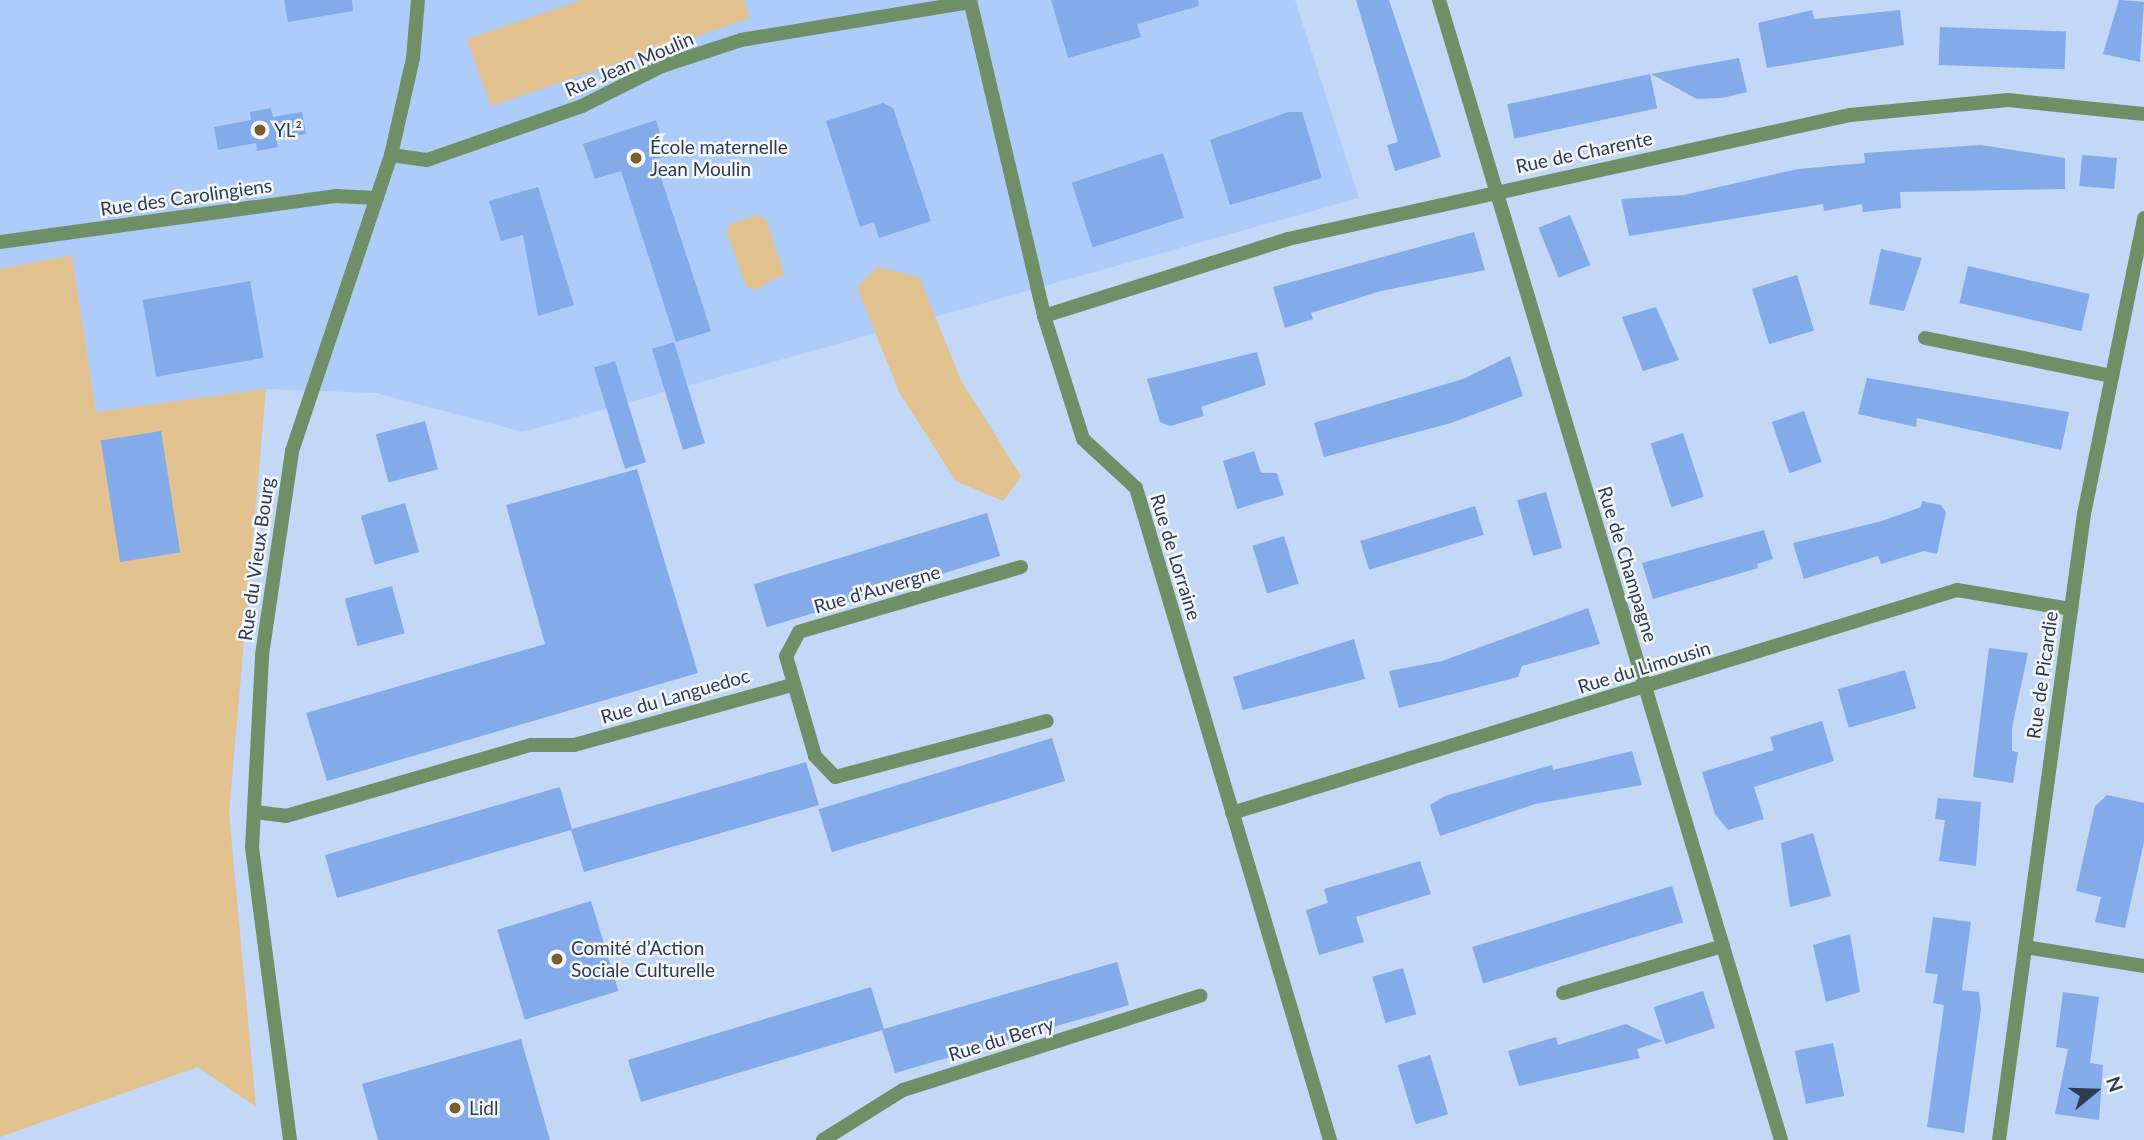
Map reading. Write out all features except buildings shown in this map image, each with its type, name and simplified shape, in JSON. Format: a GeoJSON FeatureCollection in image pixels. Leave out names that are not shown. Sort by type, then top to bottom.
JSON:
{"type":"FeatureCollection","features":[{"type":"Feature","properties":{"kind":"street","name":"Rue du Vieux Bourg"},"geometry":{"type":"LineString","coordinates":[[290,1140],[253,869],[262,655],[282,497],[310,388],[391,155],[413,58],[418,0]]}},
{"type":"Feature","properties":{"kind":"street","name":"Rue de Champagne"},"geometry":{"type":"LineString","coordinates":[[1439,0],[1781,1140]]}},
{"type":"Feature","properties":{"kind":"street","name":"Rue Jean Moulin"},"geometry":{"type":"LineString","coordinates":[[391,155],[427,160],[582,106],[662,66],[741,40],[970,1]]}},
{"type":"Feature","properties":{"kind":"street","name":"Rue de Lorraine"},"geometry":{"type":"LineString","coordinates":[[970,1],[1044,316],[1083,439],[1136,488],[1330,1140]]}},
{"type":"Feature","properties":{"kind":"street","name":"Rue de Charente"},"geometry":{"type":"LineString","coordinates":[[1044,316],[1288,239],[1850,115],[2008,100],[2144,114]]}},
{"type":"Feature","properties":{"kind":"street","name":"Rue des Carolingiens"},"geometry":{"type":"LineString","coordinates":[[0,242],[335,196],[377,198]]}},
{"type":"Feature","properties":{"kind":"street","name":"Rue de Picardie"},"geometry":{"type":"LineString","coordinates":[[1999,1140],[2070,609],[2144,218]]}},
{"type":"Feature","properties":{"kind":"street"},"geometry":{"type":"LineString","coordinates":[[1925,338],[2112,376]]}},
{"type":"Feature","properties":{"kind":"street","name":"Rue d'Auvergne"},"geometry":{"type":"LineString","coordinates":[[792,685],[786,656],[799,632],[1021,567]]}},
{"type":"Feature","properties":{"kind":"street","name":"Rue du Limousin"},"geometry":{"type":"LineString","coordinates":[[1232,813],[1957,590],[2070,609]]}},
{"type":"Feature","properties":{"kind":"street","name":"Rue du Languedoc"},"geometry":{"type":"LineString","coordinates":[[255,812],[286,816],[531,745],[574,745],[792,685]]}},
{"type":"Feature","properties":{"kind":"street"},"geometry":{"type":"LineString","coordinates":[[792,685],[815,756],[835,776],[1047,722]]}},
{"type":"Feature","properties":{"kind":"street"},"geometry":{"type":"LineString","coordinates":[[1563,993],[1723,946]]}},
{"type":"Feature","properties":{"kind":"street"},"geometry":{"type":"LineString","coordinates":[[2025,947],[2144,965]]}},
{"type":"Feature","properties":{"kind":"street","name":"Rue du Berry"},"geometry":{"type":"LineString","coordinates":[[823,1140],[903,1090],[1200,996]]}},
{"type":"Feature","properties":{"kind":"shaded area"},"geometry":{"type":"Polygon","coordinates":[[[0,0],[1295,0],[1359,198],[523,432],[376,393],[266,389],[96,412],[72,255],[0,269],[0,0]]]}},
{"type":"Feature","properties":{"kind":"shaded area"},"geometry":{"type":"Polygon","coordinates":[[[582,0],[744,0],[750,18],[491,106],[467,39],[582,0]]]}},
{"type":"Feature","properties":{"kind":"shaded area"},"geometry":{"type":"Polygon","coordinates":[[[757,215],[766,219],[784,274],[755,290],[746,286],[727,233],[730,224],[757,215]]]}},
{"type":"Feature","properties":{"kind":"shaded area"},"geometry":{"type":"Polygon","coordinates":[[[72,255],[96,412],[266,389],[229,813],[256,1107],[198,1067],[0,1137],[0,269],[72,255]]]}},
{"type":"Feature","properties":{"kind":"shaded area"},"geometry":{"type":"Polygon","coordinates":[[[878,267],[919,277],[961,380],[1021,476],[1003,501],[956,481],[900,394],[857,287],[878,267]]]}},
{"type":"Feature","properties":{"kind":"place","name":"YL²"},"geometry":{"type":"Point","coordinates":[260,130]}},
{"type":"Feature","properties":{"kind":"place","name":"École maternelle Jean Moulin"},"geometry":{"type":"Point","coordinates":[636,158]}},
{"type":"Feature","properties":{"kind":"place","name":"Comité d’Action Sociale Culturelle"},"geometry":{"type":"Point","coordinates":[557,959]}},
{"type":"Feature","properties":{"kind":"place","name":"Lidl"},"geometry":{"type":"Point","coordinates":[455,1108]}}]}
